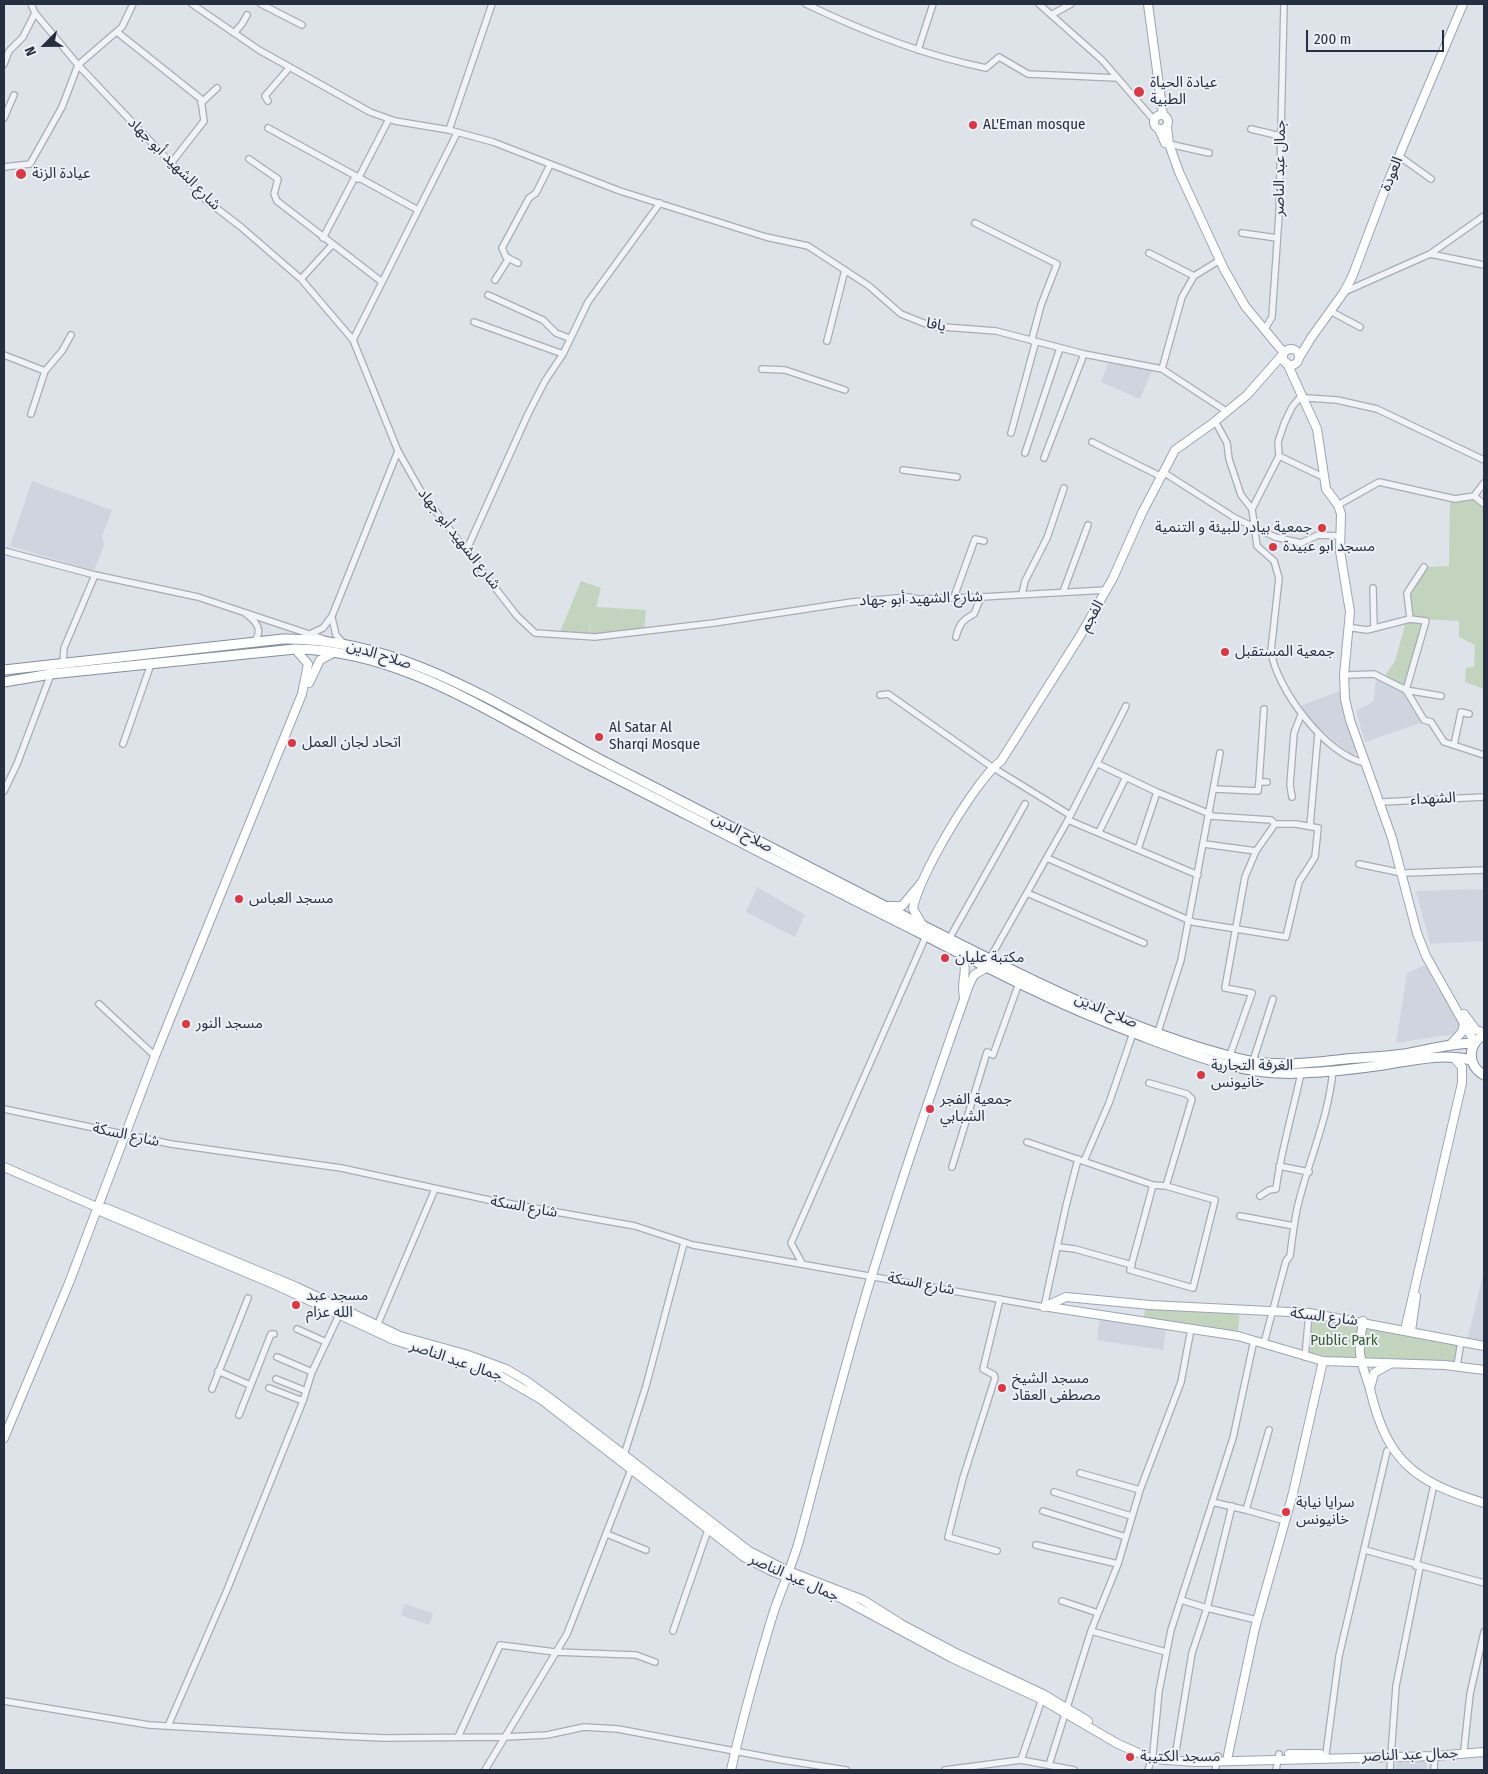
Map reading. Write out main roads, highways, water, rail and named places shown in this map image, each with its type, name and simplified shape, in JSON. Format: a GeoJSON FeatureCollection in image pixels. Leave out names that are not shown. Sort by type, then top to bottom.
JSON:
{"type":"FeatureCollection","features":[{"type":"Feature","properties":{"kind":"highway","name":"صلاح الدين"},"geometry":{"type":"LineString","coordinates":[[4,670],[254,642],[296,639],[344,644],[387,656],[449,684],[475,702],[574,757],[884,905],[949,939],[1019,982],[1063,999],[1094,1008],[1230,1057],[1278,1064],[1308,1064],[1396,1055],[1475,1043]]}},
{"type":"Feature","properties":{"kind":"highway","name":"صلاح الدين"},"geometry":{"type":"LineString","coordinates":[[4,682],[51,674],[295,648],[335,652],[482,694],[737,836],[962,955],[988,964],[1063,999],[1088,1016],[1133,1033],[1234,1067],[1263,1072],[1300,1073],[1453,1056],[1473,1064]]}},
{"type":"Feature","properties":{"kind":"highway"},"geometry":{"type":"LineString","coordinates":[[475,702],[474,695],[482,694]]}},
{"type":"Feature","properties":{"kind":"highway"},"geometry":{"type":"LineString","coordinates":[[1088,1016],[1093,1014],[1094,1008]]}},
{"type":"Feature","properties":{"kind":"highway"},"geometry":{"type":"LineString","coordinates":[[1484,1034],[1475,1043],[1471,1051],[1473,1064],[1484,1075]]}},
{"type":"Feature","properties":{"kind":"main road"},"geometry":{"type":"LineString","coordinates":[[1148,4],[1164,115],[1168,121],[1163,128]]}},
{"type":"Feature","properties":{"kind":"main road","name":"العودة"},"geometry":{"type":"LineString","coordinates":[[1299,359],[1311,338],[1344,292],[1463,4]]}},
{"type":"Feature","properties":{"kind":"main road"},"geometry":{"type":"LineString","coordinates":[[1163,128],[1155,126],[1154,120],[1158,116],[1164,115]]}},
{"type":"Feature","properties":{"kind":"main road"},"geometry":{"type":"LineString","coordinates":[[1163,128],[1192,202],[1219,261]]}},
{"type":"Feature","properties":{"kind":"main road"},"geometry":{"type":"LineString","coordinates":[[1163,128],[1187,200],[1207,244],[1245,306],[1276,341],[1288,350],[1295,349],[1299,359],[1296,381]]}},
{"type":"Feature","properties":{"kind":"main road","name":"العودة"},"geometry":{"type":"LineString","coordinates":[[1288,350],[1311,338]]}},
{"type":"Feature","properties":{"kind":"main road"},"geometry":{"type":"LineString","coordinates":[[1288,350],[1287,363],[1320,431],[1328,484],[1332,495],[1339,503],[1344,514],[1344,550],[1352,598],[1353,628],[1348,675],[1352,710],[1361,746],[1382,802],[1427,950],[1470,1025],[1484,1034]]}},
{"type":"Feature","properties":{"kind":"main road","name":"الفجم"},"geometry":{"type":"LineString","coordinates":[[922,882],[955,822],[992,768],[1001,761],[1080,636],[1106,590],[1175,450],[1215,422],[1247,394],[1288,350]]}},
{"type":"Feature","properties":{"kind":"main road"},"geometry":{"type":"LineString","coordinates":[[1274,365],[1281,361],[1292,366],[1299,359]]}},
{"type":"Feature","properties":{"kind":"main road"},"geometry":{"type":"LineString","coordinates":[[1303,395],[1316,430],[1323,477],[1330,497],[1339,503],[1341,514],[1340,552],[1350,612],[1344,675],[1345,699],[1356,743],[1365,763],[1404,873],[1417,933],[1426,956],[1475,1043]]}},
{"type":"Feature","properties":{"kind":"main road"},"geometry":{"type":"LineString","coordinates":[[295,648],[308,664],[302,694]]}},
{"type":"Feature","properties":{"kind":"main road"},"geometry":{"type":"LineString","coordinates":[[4,1438],[99,1208],[155,1056],[302,694],[320,660],[335,652]]}},
{"type":"Feature","properties":{"kind":"main road"},"geometry":{"type":"LineString","coordinates":[[884,905],[902,906],[922,882]]}},
{"type":"Feature","properties":{"kind":"main road"},"geometry":{"type":"LineString","coordinates":[[922,882],[913,909],[924,925]]}},
{"type":"Feature","properties":{"kind":"main road"},"geometry":{"type":"LineString","coordinates":[[962,955],[966,970],[962,986],[964,999]]}},
{"type":"Feature","properties":{"kind":"main road"},"geometry":{"type":"LineString","coordinates":[[731,1770],[787,1574],[798,1543],[872,1275],[896,1203],[898,1188],[922,1125],[964,999],[974,975],[988,964]]}},
{"type":"Feature","properties":{"kind":"main road"},"geometry":{"type":"LineString","coordinates":[[1449,1046],[1462,1032],[1464,1024]]}},
{"type":"Feature","properties":{"kind":"main road"},"geometry":{"type":"LineString","coordinates":[[1408,1330],[1462,1083],[1462,1067],[1453,1056]]}},
{"type":"Feature","properties":{"kind":"main road"},"geometry":{"type":"LineString","coordinates":[[1408,1330],[1458,1114],[1468,1074],[1473,1064]]}},
{"type":"Feature","properties":{"kind":"main road","name":"جمال عبد الناصر"},"geometry":{"type":"LineString","coordinates":[[4,1167],[99,1208],[106,1208],[297,1287],[394,1340],[472,1364],[513,1382],[542,1400],[633,1465],[709,1526],[787,1574],[864,1600],[901,1624],[1042,1697],[1128,1745],[1153,1756],[1196,1762],[1228,1755],[1279,1757],[1326,1754],[1435,1754],[1484,1751]]}},
{"type":"Feature","properties":{"kind":"main road","name":"شارع السكة"},"geometry":{"type":"LineString","coordinates":[[1484,1346],[1408,1330],[1309,1313],[1159,1306],[1066,1297],[1044,1307],[1254,1340],[1305,1357],[1324,1361],[1392,1362],[1457,1366],[1484,1370]]}},
{"type":"Feature","properties":{"kind":"main road","name":"جمال عبد الناصر"},"geometry":{"type":"LineString","coordinates":[[340,1311],[400,1336],[465,1354],[506,1369],[525,1380],[624,1455],[633,1465]]}},
{"type":"Feature","properties":{"kind":"main road"},"geometry":{"type":"LineString","coordinates":[[1363,1322],[1360,1351],[1381,1429],[1393,1451],[1404,1463],[1432,1484],[1484,1505]]}},
{"type":"Feature","properties":{"kind":"main road"},"geometry":{"type":"LineString","coordinates":[[1228,1755],[1257,1620],[1285,1521],[1324,1361]]}},
{"type":"Feature","properties":{"kind":"main road"},"geometry":{"type":"LineString","coordinates":[[1349,1362],[1356,1365],[1361,1372],[1374,1423],[1388,1451],[1409,1472],[1433,1489],[1484,1505]]}},
{"type":"Feature","properties":{"kind":"main road"},"geometry":{"type":"LineString","coordinates":[[1370,1390],[1374,1374],[1392,1362]]}},
{"type":"Feature","properties":{"kind":"main road","name":"جمال عبد الناصر"},"geometry":{"type":"LineString","coordinates":[[1435,1754],[1464,1750],[1484,1751]]}},
{"type":"Feature","properties":{"kind":"main road","name":"جمال عبد الناصر"},"geometry":{"type":"LineString","coordinates":[[1153,1756],[1217,1758],[1392,1754]]}},
{"type":"Feature","properties":{"kind":"place","name":"عيادة الحياة الطبية"},"geometry":{"type":"Point","coordinates":[1139,92]}},
{"type":"Feature","properties":{"kind":"place","name":"AL'Eman mosque"},"geometry":{"type":"Point","coordinates":[973,125]}},
{"type":"Feature","properties":{"kind":"place","name":"عيادة الزنة"},"geometry":{"type":"Point","coordinates":[21,174]}},
{"type":"Feature","properties":{"kind":"place","name":"جمعية بيادر للبيئة و التنمية"},"geometry":{"type":"Point","coordinates":[1322,528]}},
{"type":"Feature","properties":{"kind":"place","name":"مسجد ابو عبيدة"},"geometry":{"type":"Point","coordinates":[1273,547]}},
{"type":"Feature","properties":{"kind":"place","name":"جمعية المستقبل"},"geometry":{"type":"Point","coordinates":[1225,652]}},
{"type":"Feature","properties":{"kind":"place","name":"Al Satar Al Sharqi Mosque"},"geometry":{"type":"Point","coordinates":[599,737]}},
{"type":"Feature","properties":{"kind":"place","name":"اتحاد لجان العمل"},"geometry":{"type":"Point","coordinates":[292,743]}},
{"type":"Feature","properties":{"kind":"place","name":"مسجد العباس"},"geometry":{"type":"Point","coordinates":[239,899]}},
{"type":"Feature","properties":{"kind":"place","name":"مكتبة عليان"},"geometry":{"type":"Point","coordinates":[945,958]}},
{"type":"Feature","properties":{"kind":"place","name":"مسجد النور"},"geometry":{"type":"Point","coordinates":[186,1024]}},
{"type":"Feature","properties":{"kind":"place","name":"الغرفة التجارية خانيونس"},"geometry":{"type":"Point","coordinates":[1201,1075]}},
{"type":"Feature","properties":{"kind":"place","name":"جمعية الفجر الشبابي"},"geometry":{"type":"Point","coordinates":[930,1109]}},
{"type":"Feature","properties":{"kind":"place","name":"مسجد عبد الله عزام"},"geometry":{"type":"Point","coordinates":[296,1305]}},
{"type":"Feature","properties":{"kind":"place","name":"مسجد الشيخ مصطفى العقاد"},"geometry":{"type":"Point","coordinates":[1002,1388]}},
{"type":"Feature","properties":{"kind":"place","name":"سرايا نيابة خانيونس"},"geometry":{"type":"Point","coordinates":[1286,1512]}},
{"type":"Feature","properties":{"kind":"place","name":"مسجد الكتيبة"},"geometry":{"type":"Point","coordinates":[1130,1757]}},
{"type":"Feature","properties":{"kind":"park label","name":"Public Park"},"geometry":{"type":"Point","coordinates":[1344,1341]}}]}
